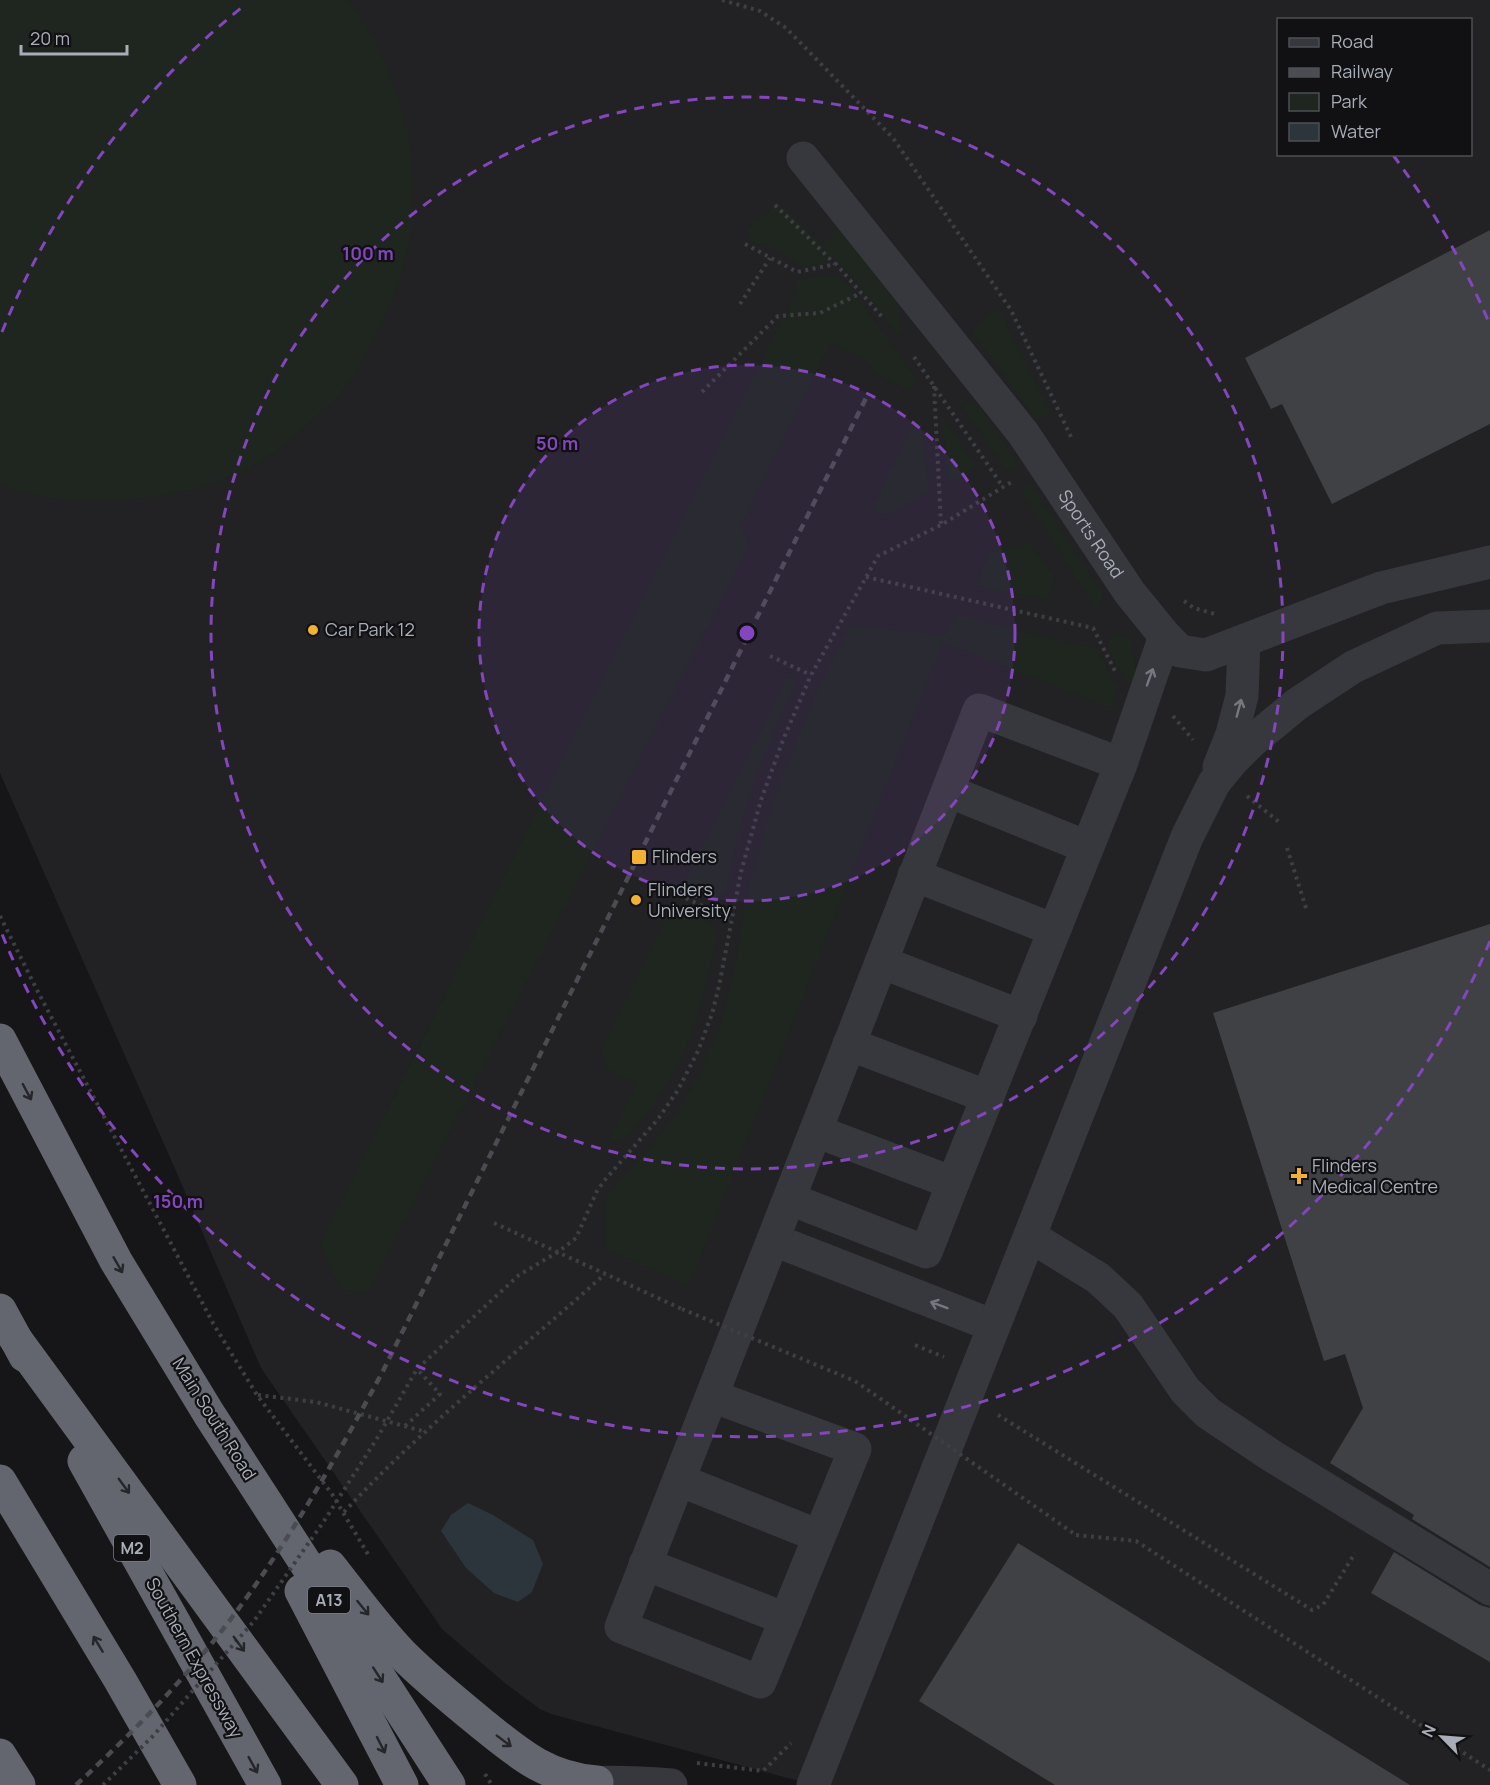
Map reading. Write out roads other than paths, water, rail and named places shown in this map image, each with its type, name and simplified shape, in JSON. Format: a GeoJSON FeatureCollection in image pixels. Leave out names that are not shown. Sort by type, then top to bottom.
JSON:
{"type":"FeatureCollection","features":[{"type":"Feature","properties":{"kind":"highway","name":"Main South Road"},"geometry":{"type":"LineString","coordinates":[[0,1040],[116,1261],[209,1414],[450,1785]]}},
{"type":"Feature","properties":{"kind":"highway"},"geometry":{"type":"LineString","coordinates":[[7,1324],[342,1785]]}},
{"type":"Feature","properties":{"kind":"highway","name":"Southern Expressway"},"geometry":{"type":"LineString","coordinates":[[7,1324],[265,1785]]}},
{"type":"Feature","properties":{"kind":"highway"},"geometry":{"type":"LineString","coordinates":[[209,1414],[381,1630],[441,1691],[523,1755],[546,1770],[573,1780],[597,1782]]}},
{"type":"Feature","properties":{"kind":"highway"},"geometry":{"type":"LineString","coordinates":[[209,1414],[402,1785]]}},
{"type":"Feature","properties":{"kind":"highway"},"geometry":{"type":"LineString","coordinates":[[0,1481],[120,1680],[180,1785]]}},
{"type":"Feature","properties":{"kind":"highway"},"geometry":{"type":"LineString","coordinates":[[120,1680],[165,1785]]}},
{"type":"Feature","properties":{"kind":"highway"},"geometry":{"type":"LineString","coordinates":[[0,1755],[19,1785]]}},
{"type":"Feature","properties":{"kind":"street","name":"Sports Road"},"geometry":{"type":"LineString","coordinates":[[803,158],[1023,433],[1130,593],[1180,651],[1206,655],[1381,588],[1490,562]]}},
{"type":"Feature","properties":{"kind":"street"},"geometry":{"type":"LineString","coordinates":[[1214,783],[1251,742],[1297,704],[1353,668],[1437,628],[1490,626]]}},
{"type":"Feature","properties":{"kind":"street"},"geometry":{"type":"LineString","coordinates":[[790,1199],[926,1252],[1121,764],[1165,636]]}},
{"type":"Feature","properties":{"kind":"street"},"geometry":{"type":"LineString","coordinates":[[813,1785],[1187,837],[1214,783],[1232,734],[1242,696],[1244,641]]}},
{"type":"Feature","properties":{"kind":"street"},"geometry":{"type":"LineString","coordinates":[[712,1396],[855,1449],[760,1682],[621,1627],[645,1564],[790,1199],[914,875],[979,710],[1121,764]]}},
{"type":"Feature","properties":{"kind":"street"},"geometry":{"type":"LineString","coordinates":[[948,791],[1087,847]]}},
{"type":"Feature","properties":{"kind":"street"},"geometry":{"type":"LineString","coordinates":[[914,875],[1054,930]]}},
{"type":"Feature","properties":{"kind":"street"},"geometry":{"type":"LineString","coordinates":[[881,962],[1021,1016]]}},
{"type":"Feature","properties":{"kind":"street"},"geometry":{"type":"LineString","coordinates":[[849,1044],[988,1097]]}},
{"type":"Feature","properties":{"kind":"street"},"geometry":{"type":"LineString","coordinates":[[816,1131],[954,1183]]}},
{"type":"Feature","properties":{"kind":"street"},"geometry":{"type":"LineString","coordinates":[[1030,1236],[1098,1278],[1128,1306],[1185,1390],[1208,1413],[1272,1456],[1490,1589]]}},
{"type":"Feature","properties":{"kind":"street"},"geometry":{"type":"LineString","coordinates":[[774,1240],[994,1326]]}},
{"type":"Feature","properties":{"kind":"street"},"geometry":{"type":"LineString","coordinates":[[679,1480],[819,1536]]}},
{"type":"Feature","properties":{"kind":"street"},"geometry":{"type":"LineString","coordinates":[[645,1564],[786,1619]]}},
{"type":"Feature","properties":{"kind":"street"},"geometry":{"type":"LineString","coordinates":[[558,1785],[597,1782],[671,1785]]}},
{"type":"Feature","properties":{"kind":"water"},"geometry":{"type":"Polygon","coordinates":[[[468,1503],[493,1515],[533,1540],[543,1564],[532,1592],[518,1602],[494,1593],[466,1568],[441,1531],[451,1515],[468,1503]]]}},
{"type":"Feature","properties":{"kind":"railway"},"geometry":{"type":"LineString","coordinates":[[76,1785],[166,1696],[228,1623],[284,1542],[335,1458],[383,1371],[868,394]]}},
{"type":"Feature","properties":{"kind":"place","name":"Car Park 12"},"geometry":{"type":"Point","coordinates":[313,630]}},
{"type":"Feature","properties":{"kind":"place","name":"Flinders"},"geometry":{"type":"Point","coordinates":[639,857]}},
{"type":"Feature","properties":{"kind":"place","name":"Flinders University"},"geometry":{"type":"Point","coordinates":[636,900]}},
{"type":"Feature","properties":{"kind":"place","name":"Flinders Medical Centre"},"geometry":{"type":"Point","coordinates":[1299,1176]}}]}
